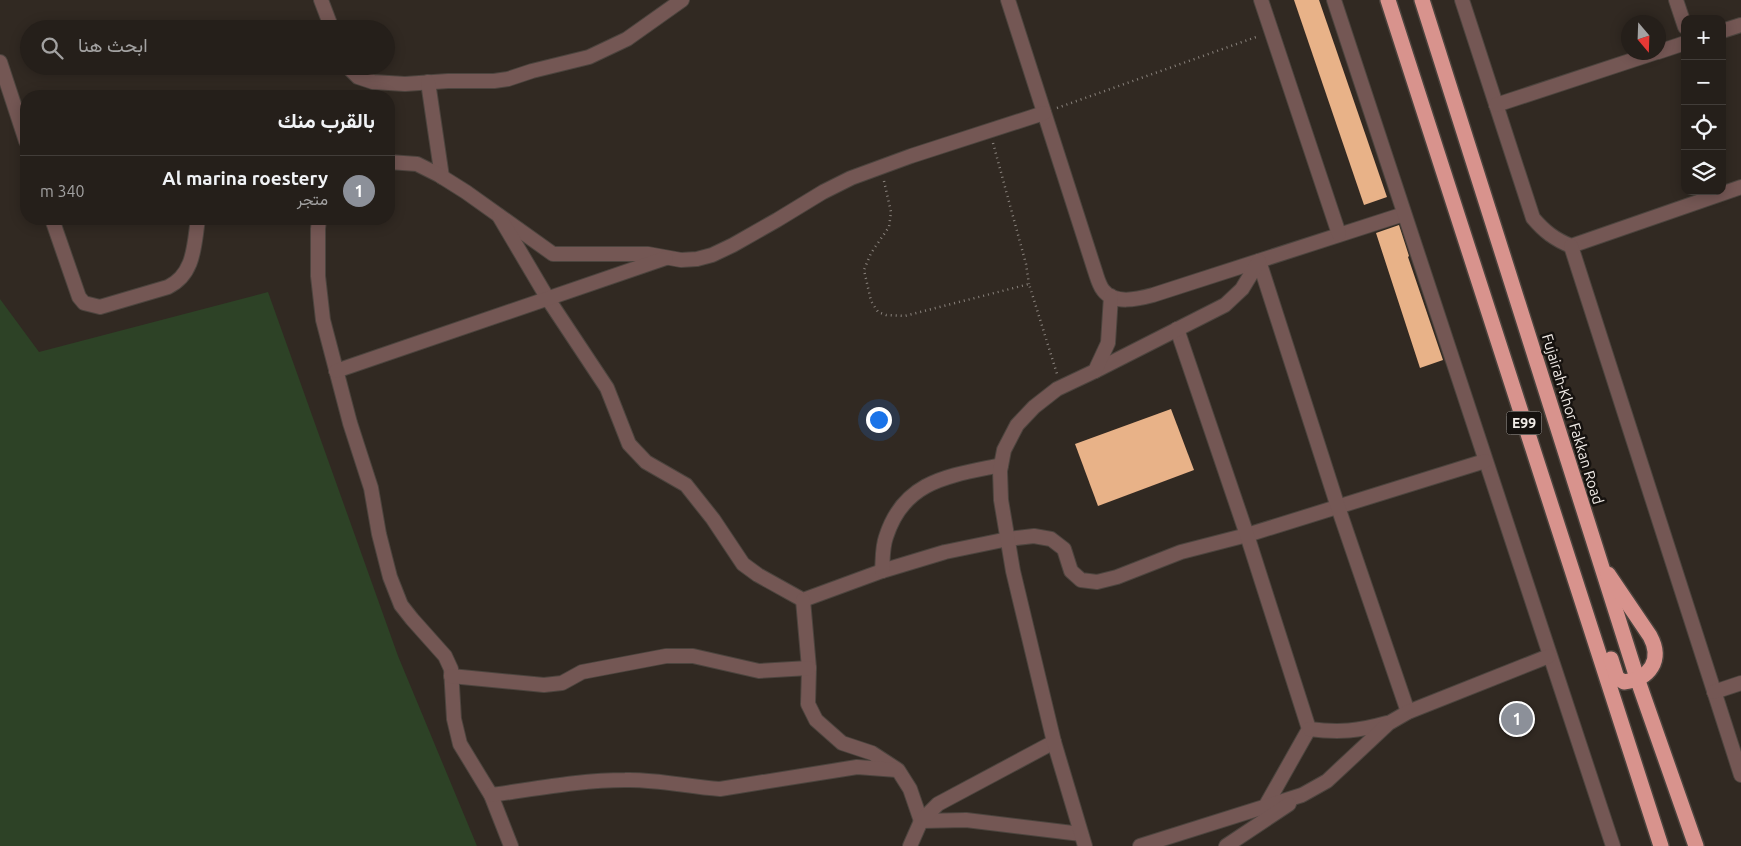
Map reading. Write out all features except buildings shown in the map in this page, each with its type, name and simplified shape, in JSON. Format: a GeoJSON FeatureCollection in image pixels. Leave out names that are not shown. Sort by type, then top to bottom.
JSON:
{"type":"FeatureCollection","features":[{"type":"Feature","properties":{"kind":"highway","name":"E99"},"geometry":{"type":"LineString","coordinates":[[1388,0],[1661,846]]}},
{"type":"Feature","properties":{"kind":"highway","name":"Fujairah-Khor Fakkan Road"},"geometry":{"type":"LineString","coordinates":[[1422,0],[1637,678],[1696,846]]}},
{"type":"Feature","properties":{"kind":"highway"},"geometry":{"type":"LineString","coordinates":[[1584,610],[1594,613],[1597,617],[1617,678],[1624,682],[1646,674],[1653,666],[1656,656],[1655,645],[1599,560]]}},
{"type":"Feature","properties":{"kind":"street"},"geometry":{"type":"LineString","coordinates":[[321,0],[329,20]]}},
{"type":"Feature","properties":{"kind":"street"},"geometry":{"type":"LineString","coordinates":[[356,75],[373,82],[405,84],[501,80],[590,58],[627,39],[682,0]]}},
{"type":"Feature","properties":{"kind":"street"},"geometry":{"type":"LineString","coordinates":[[1008,0],[1095,271],[1104,291],[1111,296],[1122,299],[1136,299],[1404,214]]}},
{"type":"Feature","properties":{"kind":"street"},"geometry":{"type":"LineString","coordinates":[[1261,0],[1339,234]]}},
{"type":"Feature","properties":{"kind":"street"},"geometry":{"type":"LineString","coordinates":[[1334,0],[1613,846]]}},
{"type":"Feature","properties":{"kind":"street"},"geometry":{"type":"LineString","coordinates":[[1462,0],[1533,218],[1544,231],[1557,240],[1571,246],[1741,187]]}},
{"type":"Feature","properties":{"kind":"street"},"geometry":{"type":"LineString","coordinates":[[1676,0],[1681,15]]}},
{"type":"Feature","properties":{"kind":"street"},"geometry":{"type":"LineString","coordinates":[[1726,30],[1741,25]]}},
{"type":"Feature","properties":{"kind":"street"},"geometry":{"type":"LineString","coordinates":[[1666,50],[1681,45]]}},
{"type":"Feature","properties":{"kind":"street"},"geometry":{"type":"LineString","coordinates":[[1496,106],[1634,60]]}},
{"type":"Feature","properties":{"kind":"street"},"geometry":{"type":"LineString","coordinates":[[0,62],[20,123]]}},
{"type":"Feature","properties":{"kind":"street"},"geometry":{"type":"LineString","coordinates":[[428,82],[442,177]]}},
{"type":"Feature","properties":{"kind":"street"},"geometry":{"type":"LineString","coordinates":[[395,162],[417,164],[442,177],[553,254],[648,254],[689,259],[712,255],[777,220],[822,192],[851,178],[1044,113]]}},
{"type":"Feature","properties":{"kind":"street"},"geometry":{"type":"LineString","coordinates":[[499,216],[548,298],[608,388],[629,444],[646,462],[686,485],[713,519],[743,564],[758,576],[803,600],[945,552],[1008,539],[1034,536],[1051,539],[1064,549],[1071,572],[1081,580],[1097,582],[1117,577],[1180,552],[1247,535],[1485,461]]}},
{"type":"Feature","properties":{"kind":"street"},"geometry":{"type":"LineString","coordinates":[[54,225],[79,297],[84,302],[100,307],[168,287],[183,277],[191,261],[197,225]]}},
{"type":"Feature","properties":{"kind":"street"},"geometry":{"type":"LineString","coordinates":[[318,225],[318,276],[323,320],[350,423],[371,488],[379,534],[395,594],[412,620],[446,656],[451,669],[456,731],[460,744],[491,795],[511,846]]}},
{"type":"Feature","properties":{"kind":"street"},"geometry":{"type":"LineString","coordinates":[[1571,246],[1741,775]]}},
{"type":"Feature","properties":{"kind":"street"},"geometry":{"type":"LineString","coordinates":[[336,371],[666,257]]}},
{"type":"Feature","properties":{"kind":"street"},"geometry":{"type":"LineString","coordinates":[[921,821],[966,820],[1083,840],[1054,742],[1016,580],[1001,500],[1001,465],[1004,450],[1017,425],[1034,407],[1061,387],[1226,304],[1242,289],[1259,261]]}},
{"type":"Feature","properties":{"kind":"street"},"geometry":{"type":"LineString","coordinates":[[1259,261],[1338,507],[1408,712]]}},
{"type":"Feature","properties":{"kind":"street"},"geometry":{"type":"LineString","coordinates":[[1095,371],[1108,343],[1111,296]]}},
{"type":"Feature","properties":{"kind":"street"},"geometry":{"type":"LineString","coordinates":[[1177,330],[1247,535],[1310,729],[1266,807]]}},
{"type":"Feature","properties":{"kind":"street"},"geometry":{"type":"LineString","coordinates":[[882,572],[885,539],[895,515],[907,499],[929,483],[958,474],[1001,465]]}},
{"type":"Feature","properties":{"kind":"street"},"geometry":{"type":"LineString","coordinates":[[803,600],[808,668],[808,704],[816,720],[842,743],[872,753],[898,770],[910,788],[921,821]]}},
{"type":"Feature","properties":{"kind":"street"},"geometry":{"type":"LineString","coordinates":[[451,676],[544,685],[562,682],[582,672],[666,656],[693,656],[759,671],[808,668]]}},
{"type":"Feature","properties":{"kind":"street"},"geometry":{"type":"LineString","coordinates":[[1310,729],[1334,732],[1362,730],[1389,722],[1408,712],[1549,656]]}},
{"type":"Feature","properties":{"kind":"street"},"geometry":{"type":"LineString","coordinates":[[1714,692],[1741,683]]}},
{"type":"Feature","properties":{"kind":"street"},"geometry":{"type":"LineString","coordinates":[[1226,846],[1302,795],[1327,781],[1389,722]]}},
{"type":"Feature","properties":{"kind":"street"},"geometry":{"type":"LineString","coordinates":[[910,846],[921,821],[938,804],[1054,742]]}},
{"type":"Feature","properties":{"kind":"street"},"geometry":{"type":"LineString","coordinates":[[491,795],[552,786],[625,780],[720,789],[857,767],[898,770]]}},
{"type":"Feature","properties":{"kind":"street"},"geometry":{"type":"LineString","coordinates":[[1140,846],[1302,795]]}},
{"type":"Feature","properties":{"kind":"path"},"geometry":{"type":"LineString","coordinates":[[1044,113],[1272,31]]}},
{"type":"Feature","properties":{"kind":"path"},"geometry":{"type":"LineString","coordinates":[[990,130],[1026,264],[1029,284],[1061,387]]}},
{"type":"Feature","properties":{"kind":"path"},"geometry":{"type":"LineString","coordinates":[[880,167],[892,212],[889,227],[871,253],[864,270],[871,301],[878,312],[886,315],[905,316],[1029,284]]}},
{"type":"Feature","properties":{"kind":"green space"},"geometry":{"type":"Polygon","coordinates":[[[268,292],[398,656],[477,846],[0,846],[0,299],[39,352],[268,292]]]}},
{"type":"Feature","properties":{"kind":"place","name":"Al marina roestery"},"geometry":{"type":"Point","coordinates":[1517,719]}}]}
